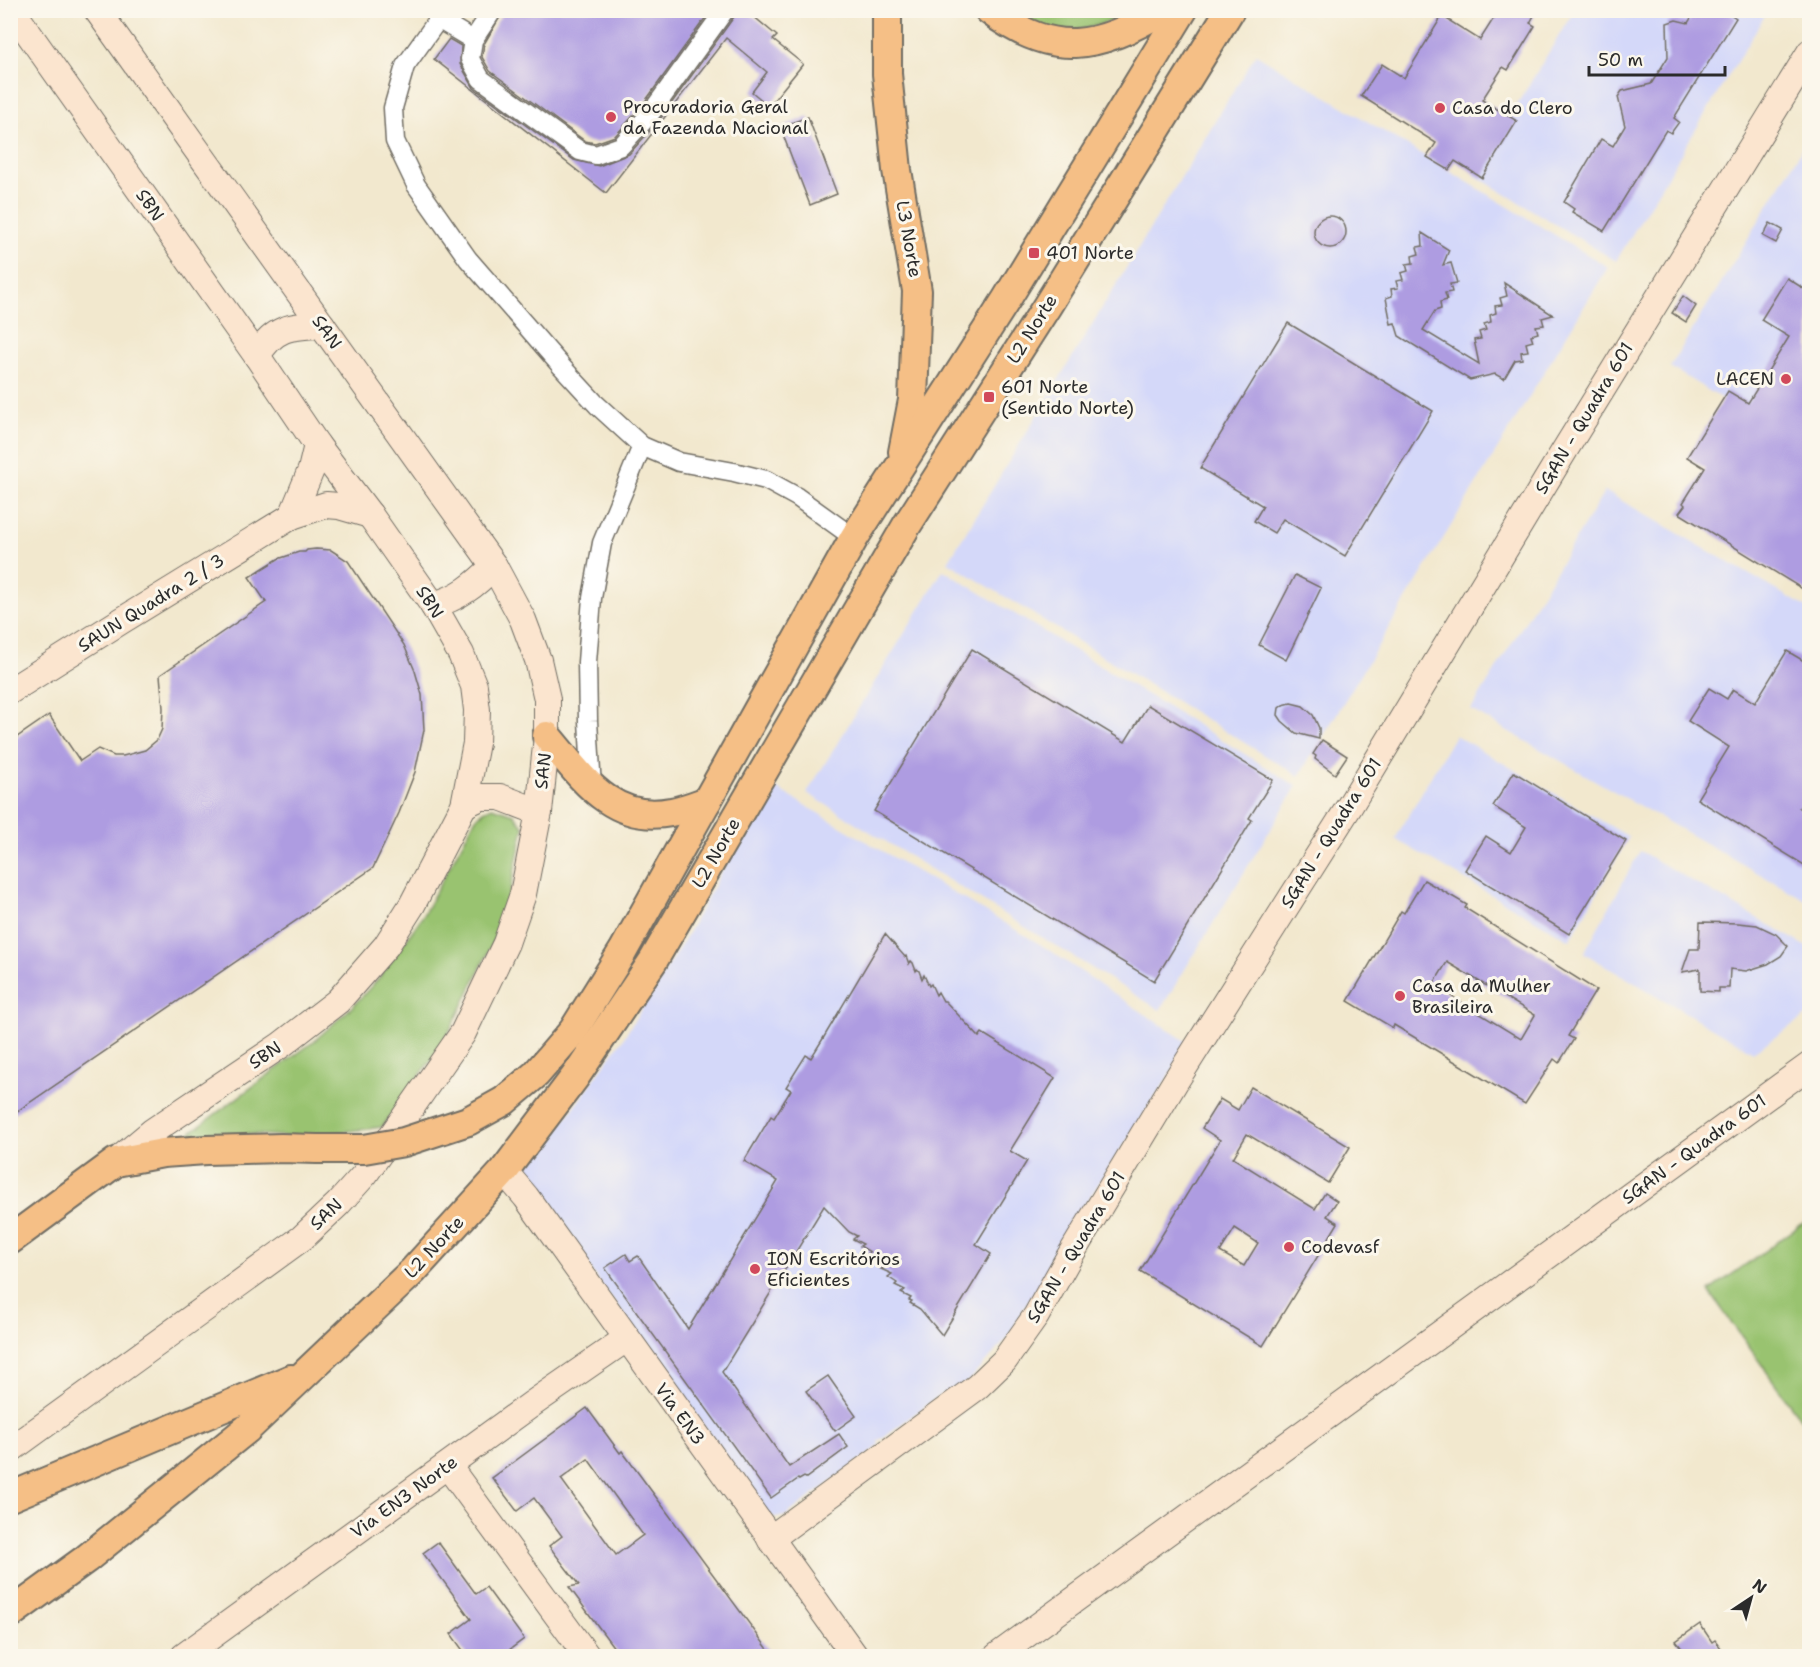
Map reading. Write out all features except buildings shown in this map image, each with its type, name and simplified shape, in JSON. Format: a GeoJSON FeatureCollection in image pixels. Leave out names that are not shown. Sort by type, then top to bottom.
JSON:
{"type":"FeatureCollection","features":[{"type":"Feature","properties":{"kind":"main road","name":"L3 Norte"},"geometry":{"type":"LineString","coordinates":[[887,10],[887,74],[896,159],[917,291],[913,400],[900,467]]}},
{"type":"Feature","properties":{"kind":"main road"},"geometry":{"type":"LineString","coordinates":[[989,10],[1007,24],[1034,38],[1062,43],[1095,42],[1119,33],[1163,10]]}},
{"type":"Feature","properties":{"kind":"main road","name":"L2 Norte"},"geometry":{"type":"LineString","coordinates":[[10,1240],[116,1162],[162,1153],[281,1148],[364,1149],[404,1142],[468,1121],[504,1101],[536,1074],[573,1031],[623,951],[854,538],[1006,300],[1183,10]]}},
{"type":"Feature","properties":{"kind":"main road","name":"L2 Norte"},"geometry":{"type":"LineString","coordinates":[[10,1497],[305,1373],[413,1271],[504,1171],[575,1077],[653,961],[907,525],[1047,306],[1230,10]]}},
{"type":"Feature","properties":{"kind":"main road"},"geometry":{"type":"LineString","coordinates":[[1203,56],[1238,10]]}},
{"type":"Feature","properties":{"kind":"main road"},"geometry":{"type":"LineString","coordinates":[[547,736],[592,790],[607,801],[649,814],[671,812],[708,801]]}},
{"type":"Feature","properties":{"kind":"main road"},"geometry":{"type":"LineString","coordinates":[[10,1614],[86,1559],[184,1481],[247,1428],[305,1373]]}},
{"type":"Feature","properties":{"kind":"street","name":"SAN"},"geometry":{"type":"LineString","coordinates":[[10,1450],[302,1238],[338,1204],[365,1174],[463,1033],[506,943],[523,894],[539,812],[547,736],[547,699],[538,660],[523,620],[494,566],[97,10]]}},
{"type":"Feature","properties":{"kind":"street"},"geometry":{"type":"LineString","coordinates":[[494,10],[473,40],[470,59],[481,79],[580,151],[596,155],[621,146],[650,114],[724,10]]}},
{"type":"Feature","properties":{"kind":"street","name":"SBN"},"geometry":{"type":"LineString","coordinates":[[19,12],[317,445],[370,515],[433,605],[461,654],[474,686],[477,710],[476,743],[464,805],[412,905],[386,946],[338,1001],[281,1045],[153,1131],[116,1162]]}},
{"type":"Feature","properties":{"kind":"street"},"geometry":{"type":"LineString","coordinates":[[473,40],[442,15],[405,66],[393,108],[395,141],[416,185],[468,259],[597,405],[642,446],[679,462],[766,480],[797,497],[854,538]]}},
{"type":"Feature","properties":{"kind":"street","name":"SGAN - Quadra 601"},"geometry":{"type":"LineString","coordinates":[[770,1539],[977,1388],[1004,1361],[1036,1316],[1174,1082],[1349,807],[1809,52]]}},
{"type":"Feature","properties":{"kind":"street"},"geometry":{"type":"LineString","coordinates":[[257,356],[265,343],[276,333],[290,326],[322,325]]}},
{"type":"Feature","properties":{"kind":"street"},"geometry":{"type":"LineString","coordinates":[[292,516],[311,470],[317,445]]}},
{"type":"Feature","properties":{"kind":"street"},"geometry":{"type":"LineString","coordinates":[[592,790],[587,662],[592,598],[602,543],[642,446]]}},
{"type":"Feature","properties":{"kind":"street","name":"SAUN Quadra 2 / 3"},"geometry":{"type":"LineString","coordinates":[[10,691],[292,516],[326,505],[339,506],[370,515]]}},
{"type":"Feature","properties":{"kind":"street"},"geometry":{"type":"LineString","coordinates":[[433,605],[462,594],[494,566]]}},
{"type":"Feature","properties":{"kind":"street"},"geometry":{"type":"LineString","coordinates":[[464,805],[481,797],[500,797],[539,812]]}},
{"type":"Feature","properties":{"kind":"street","name":"SGAN - Quadra 601"},"geometry":{"type":"LineString","coordinates":[[997,1656],[1809,1065]]}},
{"type":"Feature","properties":{"kind":"street","name":"Via EN3"},"geometry":{"type":"LineString","coordinates":[[504,1171],[526,1197],[855,1656]]}},
{"type":"Feature","properties":{"kind":"street","name":"Via EN3 Norte"},"geometry":{"type":"LineString","coordinates":[[184,1656],[626,1339]]}},
{"type":"Feature","properties":{"kind":"street"},"geometry":{"type":"LineString","coordinates":[[448,1466],[587,1656]]}},
{"type":"Feature","properties":{"kind":"shaded area"},"geometry":{"type":"Polygon","coordinates":[[[1766,10],[1767,12],[1616,261],[1474,175],[1574,11],[1766,10]]]}},
{"type":"Feature","properties":{"kind":"shaded area"},"geometry":{"type":"Polygon","coordinates":[[[1256,54],[1608,267],[1299,776],[948,562],[1256,54]]]}},
{"type":"Feature","properties":{"kind":"shaded area"},"geometry":{"type":"Polygon","coordinates":[[[1809,138],[1809,452],[1670,367],[1809,138]]]}},
{"type":"Feature","properties":{"kind":"shaded area"},"geometry":{"type":"Polygon","coordinates":[[[1605,491],[1809,609],[1809,902],[1471,710],[1605,491]]]}},
{"type":"Feature","properties":{"kind":"shaded area"},"geometry":{"type":"Polygon","coordinates":[[[943,570],[1297,786],[1160,1010],[807,793],[943,570]]]}},
{"type":"Feature","properties":{"kind":"shaded area"},"geometry":{"type":"Polygon","coordinates":[[[1455,735],[1629,837],[1570,940],[1395,839],[1455,735]]]}},
{"type":"Feature","properties":{"kind":"shaded area"},"geometry":{"type":"Polygon","coordinates":[[[769,784],[1038,943],[1190,1044],[1078,1215],[1088,1222],[1058,1254],[1015,1323],[1018,1327],[957,1393],[947,1392],[939,1396],[878,1441],[879,1446],[785,1516],[776,1518],[767,1513],[525,1179],[529,1165],[623,1039],[686,937],[769,784]]]}},
{"type":"Feature","properties":{"kind":"shaded area"},"geometry":{"type":"Polygon","coordinates":[[[1640,851],[1809,948],[1809,1014],[1753,1052],[1584,953],[1640,851]]]}},
{"type":"Feature","properties":{"kind":"green space"},"geometry":{"type":"Polygon","coordinates":[[[1013,11],[1132,11],[1102,24],[1069,31],[1047,28],[1013,11]]]}},
{"type":"Feature","properties":{"kind":"green space"},"geometry":{"type":"Polygon","coordinates":[[[492,807],[514,814],[524,827],[504,919],[440,1048],[382,1127],[299,1137],[252,1134],[199,1138],[176,1143],[313,1042],[352,1007],[380,977],[422,917],[476,818],[492,807]]]}},
{"type":"Feature","properties":{"kind":"green space"},"geometry":{"type":"Polygon","coordinates":[[[1809,1219],[1809,1431],[1709,1291],[1809,1219]]]}},
{"type":"Feature","properties":{"kind":"place","name":"Casa do Clero"},"geometry":{"type":"Point","coordinates":[1440,108]}},
{"type":"Feature","properties":{"kind":"place","name":"Procuradoria Geral da Fazenda Nacional"},"geometry":{"type":"Point","coordinates":[611,117]}},
{"type":"Feature","properties":{"kind":"place","name":"401 Norte"},"geometry":{"type":"Point","coordinates":[1034,253]}},
{"type":"Feature","properties":{"kind":"place","name":"LACEN"},"geometry":{"type":"Point","coordinates":[1786,379]}},
{"type":"Feature","properties":{"kind":"place","name":"601 Norte (Sentido Norte)"},"geometry":{"type":"Point","coordinates":[989,397]}},
{"type":"Feature","properties":{"kind":"place","name":"Casa da Mulher Brasileira"},"geometry":{"type":"Point","coordinates":[1400,996]}},
{"type":"Feature","properties":{"kind":"place","name":"Codevasf"},"geometry":{"type":"Point","coordinates":[1289,1247]}},
{"type":"Feature","properties":{"kind":"place","name":"ION Escritórios Eficientes"},"geometry":{"type":"Point","coordinates":[755,1269]}}]}
